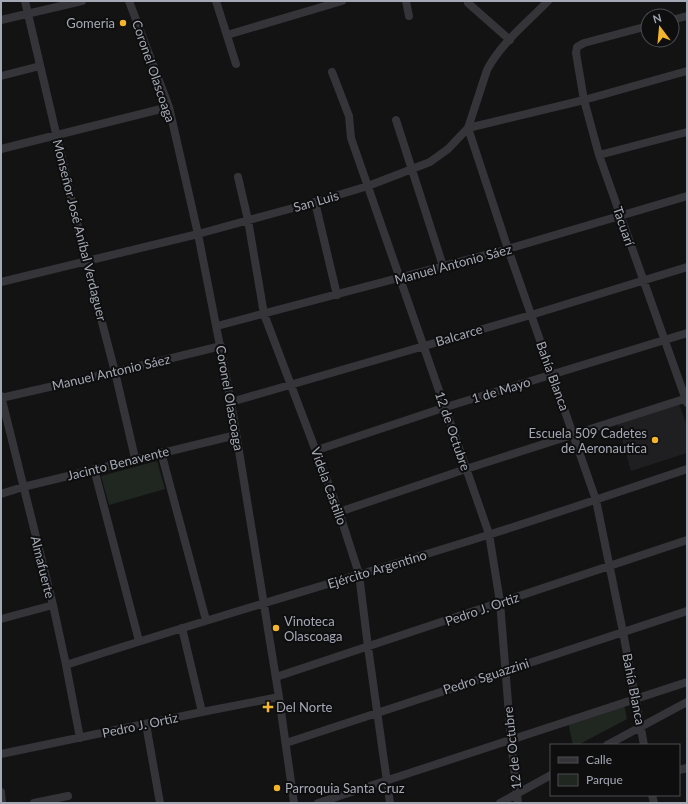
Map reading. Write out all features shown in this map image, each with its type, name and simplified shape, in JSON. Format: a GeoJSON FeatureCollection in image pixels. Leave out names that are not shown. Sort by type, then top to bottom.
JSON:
{"type":"FeatureCollection","features":[{"type":"Feature","properties":{"kind":"street","name":"Monseñor José Aníbal Verdaguer"},"geometry":{"type":"LineString","coordinates":[[25,1],[86,261],[115,372],[135,458]]}},
{"type":"Feature","properties":{"kind":"street"},"geometry":{"type":"LineString","coordinates":[[1,20],[82,1]]}},
{"type":"Feature","properties":{"kind":"street","name":"Coronel Olascoaga"},"geometry":{"type":"LineString","coordinates":[[129,1],[169,107],[217,326],[264,603],[294,803]]}},
{"type":"Feature","properties":{"kind":"street"},"geometry":{"type":"LineString","coordinates":[[216,1],[236,64]]}},
{"type":"Feature","properties":{"kind":"street"},"geometry":{"type":"LineString","coordinates":[[227,36],[342,1]]}},
{"type":"Feature","properties":{"kind":"street"},"geometry":{"type":"LineString","coordinates":[[406,1],[409,16]]}},
{"type":"Feature","properties":{"kind":"street","name":"San Luis"},"geometry":{"type":"LineString","coordinates":[[1,282],[198,234],[315,202],[368,186],[430,162],[448,149],[468,128],[488,70],[501,49],[548,1]]}},
{"type":"Feature","properties":{"kind":"street"},"geometry":{"type":"LineString","coordinates":[[468,3],[510,40]]}},
{"type":"Feature","properties":{"kind":"street","name":"Tacuarí"},"geometry":{"type":"LineString","coordinates":[[640,28],[584,43],[577,47],[576,53],[584,100],[599,155],[686,399]]}},
{"type":"Feature","properties":{"kind":"street"},"geometry":{"type":"LineString","coordinates":[[1,76],[40,66]]}},
{"type":"Feature","properties":{"kind":"street"},"geometry":{"type":"LineString","coordinates":[[468,128],[584,100],[687,71]]}},
{"type":"Feature","properties":{"kind":"street","name":"12 de Octubre"},"geometry":{"type":"LineString","coordinates":[[332,72],[349,116],[352,138],[368,186],[489,534],[500,602],[511,740],[518,803]]}},
{"type":"Feature","properties":{"kind":"street"},"geometry":{"type":"LineString","coordinates":[[1,149],[169,107]]}},
{"type":"Feature","properties":{"kind":"street"},"geometry":{"type":"LineString","coordinates":[[396,120],[443,266]]}},
{"type":"Feature","properties":{"kind":"street","name":"Bahía Blanca"},"geometry":{"type":"LineString","coordinates":[[468,128],[508,249],[596,500],[644,744]]}},
{"type":"Feature","properties":{"kind":"street"},"geometry":{"type":"LineString","coordinates":[[599,155],[687,132]]}},
{"type":"Feature","properties":{"kind":"street","name":"Videla Castillo"},"geometry":{"type":"LineString","coordinates":[[238,177],[248,220],[264,314],[317,450],[359,574],[390,803]]}},
{"type":"Feature","properties":{"kind":"street","name":"Manuel Antonio Sáez"},"geometry":{"type":"LineString","coordinates":[[217,326],[508,249],[687,196]]}},
{"type":"Feature","properties":{"kind":"street"},"geometry":{"type":"LineString","coordinates":[[315,202],[337,295]]}},
{"type":"Feature","properties":{"kind":"street","name":"Balcarce"},"geometry":{"type":"LineString","coordinates":[[231,402],[531,315],[687,267]]}},
{"type":"Feature","properties":{"kind":"street","name":"1 de Mayo"},"geometry":{"type":"LineString","coordinates":[[317,450],[446,407],[687,333]]}},
{"type":"Feature","properties":{"kind":"street","name":"Manuel Antonio Sáez"},"geometry":{"type":"LineString","coordinates":[[1,397],[115,372],[221,346]]}},
{"type":"Feature","properties":{"kind":"street","name":"Almafuerte"},"geometry":{"type":"LineString","coordinates":[[1,397],[3,412],[53,605],[80,738]]}},
{"type":"Feature","properties":{"kind":"street"},"geometry":{"type":"LineString","coordinates":[[339,512],[466,469],[686,399]]}},
{"type":"Feature","properties":{"kind":"street","name":"Jacinto Benavente"},"geometry":{"type":"LineString","coordinates":[[1,494],[135,458],[236,435]]}},
{"type":"Feature","properties":{"kind":"street"},"geometry":{"type":"LineString","coordinates":[[162,452],[206,620]]}},
{"type":"Feature","properties":{"kind":"street","name":"Ejército Argentino"},"geometry":{"type":"LineString","coordinates":[[66,665],[206,620],[489,534],[596,500],[687,468]]}},
{"type":"Feature","properties":{"kind":"street"},"geometry":{"type":"LineString","coordinates":[[94,469],[139,641]]}},
{"type":"Feature","properties":{"kind":"street","name":"Pedro J. Ortiz"},"geometry":{"type":"LineString","coordinates":[[276,678],[687,540]]}},
{"type":"Feature","properties":{"kind":"street"},"geometry":{"type":"LineString","coordinates":[[1,619],[53,605]]}},
{"type":"Feature","properties":{"kind":"street","name":"Pedro Sguazzini"},"geometry":{"type":"LineString","coordinates":[[286,742],[687,611]]}},
{"type":"Feature","properties":{"kind":"street"},"geometry":{"type":"LineString","coordinates":[[182,628],[202,712]]}},
{"type":"Feature","properties":{"kind":"street"},"geometry":{"type":"LineString","coordinates":[[318,803],[687,682]]}},
{"type":"Feature","properties":{"kind":"street","name":"Pedro J. Ortiz"},"geometry":{"type":"LineString","coordinates":[[1,754],[279,697]]}},
{"type":"Feature","properties":{"kind":"street"},"geometry":{"type":"LineString","coordinates":[[609,744],[687,702]]}},
{"type":"Feature","properties":{"kind":"street"},"geometry":{"type":"LineString","coordinates":[[146,724],[160,803]]}},
{"type":"Feature","properties":{"kind":"street"},"geometry":{"type":"LineString","coordinates":[[500,803],[550,776]]}},
{"type":"Feature","properties":{"kind":"street"},"geometry":{"type":"LineString","coordinates":[[1,792],[2,803]]}},
{"type":"Feature","properties":{"kind":"street"},"geometry":{"type":"LineString","coordinates":[[34,803],[68,796]]}},
{"type":"Feature","properties":{"kind":"shaded area","name":"Escuela 509 Cadetes de Aeronautica"},"geometry":{"type":"Polygon","coordinates":[[[679,404],[687,426],[687,453],[631,471],[617,422],[679,404]]]}},
{"type":"Feature","properties":{"kind":"green space"},"geometry":{"type":"Polygon","coordinates":[[[157,461],[165,489],[109,505],[101,476],[157,461]]]}},
{"type":"Feature","properties":{"kind":"green space"},"geometry":{"type":"Polygon","coordinates":[[[624,704],[627,719],[580,744],[573,744],[568,722],[624,704]]]}},
{"type":"Feature","properties":{"kind":"place","name":"Gomeria"},"geometry":{"type":"Point","coordinates":[123,23]}},
{"type":"Feature","properties":{"kind":"place","name":"Escuela 509 Cadetes de Aeronautica"},"geometry":{"type":"Point","coordinates":[655,440]}},
{"type":"Feature","properties":{"kind":"place","name":"Vinoteca Olascoaga"},"geometry":{"type":"Point","coordinates":[276,628]}},
{"type":"Feature","properties":{"kind":"place","name":"Del Norte"},"geometry":{"type":"Point","coordinates":[268,707]}},
{"type":"Feature","properties":{"kind":"place","name":"Parroquia Santa Cruz"},"geometry":{"type":"Point","coordinates":[277,788]}}]}
